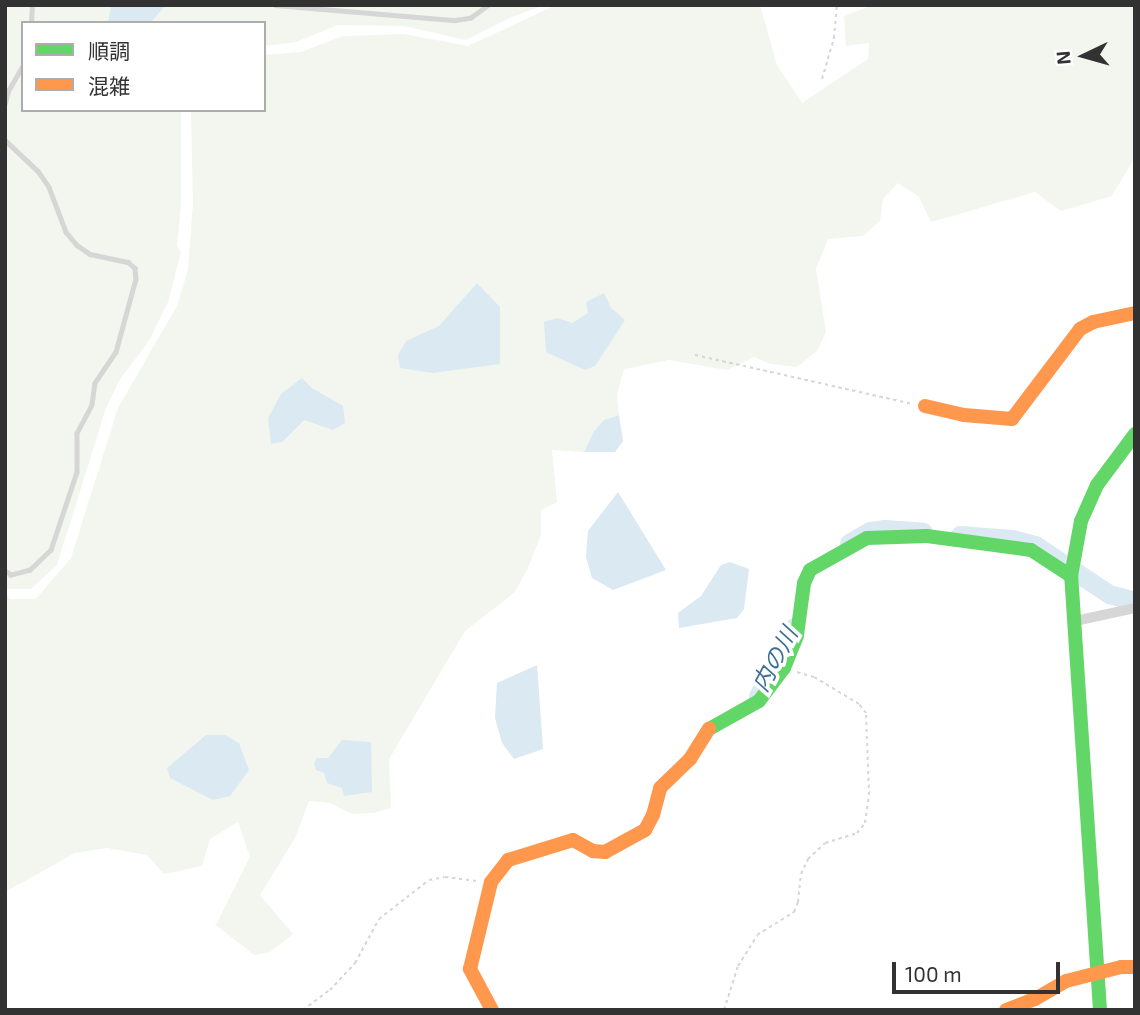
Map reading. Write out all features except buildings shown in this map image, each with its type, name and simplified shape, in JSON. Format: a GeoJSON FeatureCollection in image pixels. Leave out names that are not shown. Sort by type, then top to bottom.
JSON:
{"type":"FeatureCollection","features":[{"type":"Feature","properties":{"kind":"street"},"geometry":{"type":"LineString","coordinates":[[925,406],[964,415],[1012,419],[1080,329],[1093,322],[1135,313]]}},
{"type":"Feature","properties":{"kind":"street"},"geometry":{"type":"LineString","coordinates":[[1100,1010],[1071,576],[1081,521],[1097,485],[1135,434]]}},
{"type":"Feature","properties":{"kind":"street"},"geometry":{"type":"LineString","coordinates":[[492,1010],[470,969],[470,959],[491,882],[508,860],[573,840],[593,851],[605,852],[633,839],[645,830],[653,815],[660,788],[690,759],[709,729],[759,701],[784,668],[797,635],[804,583],[810,570],[867,538],[927,536],[1031,550],[1071,576]]}},
{"type":"Feature","properties":{"kind":"street"},"geometry":{"type":"LineString","coordinates":[[1075,621],[1135,608]]}},
{"type":"Feature","properties":{"kind":"street"},"geometry":{"type":"LineString","coordinates":[[1006,1010],[1035,999],[1066,981],[1121,967],[1135,967]]}},
{"type":"Feature","properties":{"kind":"lane"},"geometry":{"type":"LineString","coordinates":[[275,5],[455,20],[470,18],[488,5]]}},
{"type":"Feature","properties":{"kind":"lane"},"geometry":{"type":"LineString","coordinates":[[5,103],[21,68]]}},
{"type":"Feature","properties":{"kind":"lane"},"geometry":{"type":"LineString","coordinates":[[5,140],[44,179],[60,219],[77,245],[90,254],[128,262],[135,268],[136,279],[116,352],[95,383],[92,405],[77,433],[77,472],[51,550],[30,570],[10,575],[5,570]]}},
{"type":"Feature","properties":{"kind":"path"},"geometry":{"type":"LineString","coordinates":[[822,79],[834,38],[837,5]]}},
{"type":"Feature","properties":{"kind":"path"},"geometry":{"type":"LineString","coordinates":[[695,355],[925,406]]}},
{"type":"Feature","properties":{"kind":"path"},"geometry":{"type":"LineString","coordinates":[[724,1010],[738,967],[757,935],[794,912],[798,902],[801,874],[808,859],[825,843],[857,833],[865,823],[869,795],[866,713],[859,704],[814,677],[784,668]]}},
{"type":"Feature","properties":{"kind":"path"},"geometry":{"type":"LineString","coordinates":[[303,1010],[330,990],[355,963],[379,919],[429,880],[445,877],[477,881]]}},
{"type":"Feature","properties":{"kind":"shaded area"},"geometry":{"type":"Polygon","coordinates":[[[5,5],[544,5],[512,17],[466,40],[404,26],[338,25],[296,42],[266,46],[266,21],[21,21],[21,112],[181,112],[181,205],[177,246],[181,252],[168,302],[149,341],[120,379],[106,408],[57,565],[31,589],[5,589],[5,5]]]}},
{"type":"Feature","properties":{"kind":"shaded area"},"geometry":{"type":"Polygon","coordinates":[[[111,5],[166,5],[152,21],[108,21],[111,5]]]}},
{"type":"Feature","properties":{"kind":"shaded area"},"geometry":{"type":"Polygon","coordinates":[[[556,5],[760,5],[777,65],[802,103],[868,59],[869,43],[846,46],[844,16],[873,5],[1135,5],[1135,157],[1112,196],[1061,211],[1035,192],[931,222],[919,197],[898,183],[883,199],[880,221],[863,236],[828,239],[816,269],[826,332],[817,351],[797,367],[770,364],[754,357],[727,370],[669,360],[624,369],[617,394],[619,415],[604,420],[594,431],[584,452],[552,450],[557,502],[541,510],[541,535],[528,568],[515,592],[465,631],[389,759],[391,808],[374,813],[352,814],[330,803],[309,801],[295,838],[260,895],[293,934],[270,952],[254,955],[216,925],[250,857],[238,822],[210,839],[202,866],[164,874],[147,855],[107,848],[75,853],[5,892],[5,594],[10,599],[36,599],[71,558],[118,408],[177,306],[188,270],[193,203],[191,112],[266,112],[266,55],[301,52],[343,36],[404,34],[468,46],[556,5]]]}},
{"type":"Feature","properties":{"kind":"shaded area"},"geometry":{"type":"Polygon","coordinates":[[[477,283],[500,307],[500,364],[433,373],[400,368],[398,355],[406,341],[439,326],[477,283]]]}},
{"type":"Feature","properties":{"kind":"shaded area"},"geometry":{"type":"Polygon","coordinates":[[[604,293],[611,308],[625,320],[595,366],[585,370],[546,352],[544,322],[557,318],[572,323],[588,313],[586,302],[604,293]]]}},
{"type":"Feature","properties":{"kind":"shaded area"},"geometry":{"type":"Polygon","coordinates":[[[302,378],[312,388],[343,406],[345,423],[333,430],[304,420],[282,442],[271,444],[268,418],[281,394],[302,378]]]}},
{"type":"Feature","properties":{"kind":"shaded area"},"geometry":{"type":"Polygon","coordinates":[[[619,415],[623,441],[615,452],[584,452],[594,431],[604,420],[619,415]]]}},
{"type":"Feature","properties":{"kind":"shaded area"},"geometry":{"type":"Polygon","coordinates":[[[618,492],[666,570],[613,590],[592,578],[586,557],[588,531],[618,492]]]}},
{"type":"Feature","properties":{"kind":"shaded area"},"geometry":{"type":"Polygon","coordinates":[[[730,562],[749,569],[744,609],[737,618],[679,628],[678,613],[701,596],[721,565],[730,562]]]}},
{"type":"Feature","properties":{"kind":"shaded area"},"geometry":{"type":"Polygon","coordinates":[[[537,665],[543,749],[514,759],[502,743],[495,718],[497,683],[537,665]]]}},
{"type":"Feature","properties":{"kind":"shaded area"},"geometry":{"type":"Polygon","coordinates":[[[206,735],[225,735],[239,743],[249,770],[230,796],[213,800],[170,778],[167,768],[206,735]]]}},
{"type":"Feature","properties":{"kind":"shaded area"},"geometry":{"type":"Polygon","coordinates":[[[342,740],[371,742],[372,792],[344,796],[342,788],[327,783],[324,773],[316,770],[314,763],[317,758],[328,758],[342,740]]]}},
{"type":"Feature","properties":{"kind":"waterway","name":"内の川"},"geometry":{"type":"LineString","coordinates":[[849,543],[870,531],[884,529],[923,532]]}},
{"type":"Feature","properties":{"kind":"waterway","name":"内の川"},"geometry":{"type":"LineString","coordinates":[[960,535],[1012,539],[1035,545],[1109,594],[1135,601]]}},
{"type":"Feature","properties":{"kind":"waterway","name":"内の川"},"geometry":{"type":"LineString","coordinates":[[758,696],[794,627]]}},
{"type":"Feature","properties":{"kind":"traffic: fast"},"geometry":{"type":"LineString","coordinates":[[1100,1010],[1071,576],[1081,521],[1097,485],[1135,434]]}},
{"type":"Feature","properties":{"kind":"traffic: fast"},"geometry":{"type":"LineString","coordinates":[[709,729],[759,701],[784,668],[797,635],[804,583],[810,570],[867,538],[927,536],[1031,550],[1071,576]]}},
{"type":"Feature","properties":{"kind":"traffic: slow"},"geometry":{"type":"LineString","coordinates":[[925,406],[964,415],[1012,419],[1080,329],[1093,322],[1135,313]]}},
{"type":"Feature","properties":{"kind":"traffic: slow"},"geometry":{"type":"LineString","coordinates":[[492,1010],[470,969],[491,882],[508,860],[573,840],[593,851],[605,852],[645,830],[653,815],[660,788],[690,759],[709,729]]}},
{"type":"Feature","properties":{"kind":"traffic: slow"},"geometry":{"type":"LineString","coordinates":[[1006,1010],[1035,999],[1066,981],[1121,967],[1135,967]]}}]}
